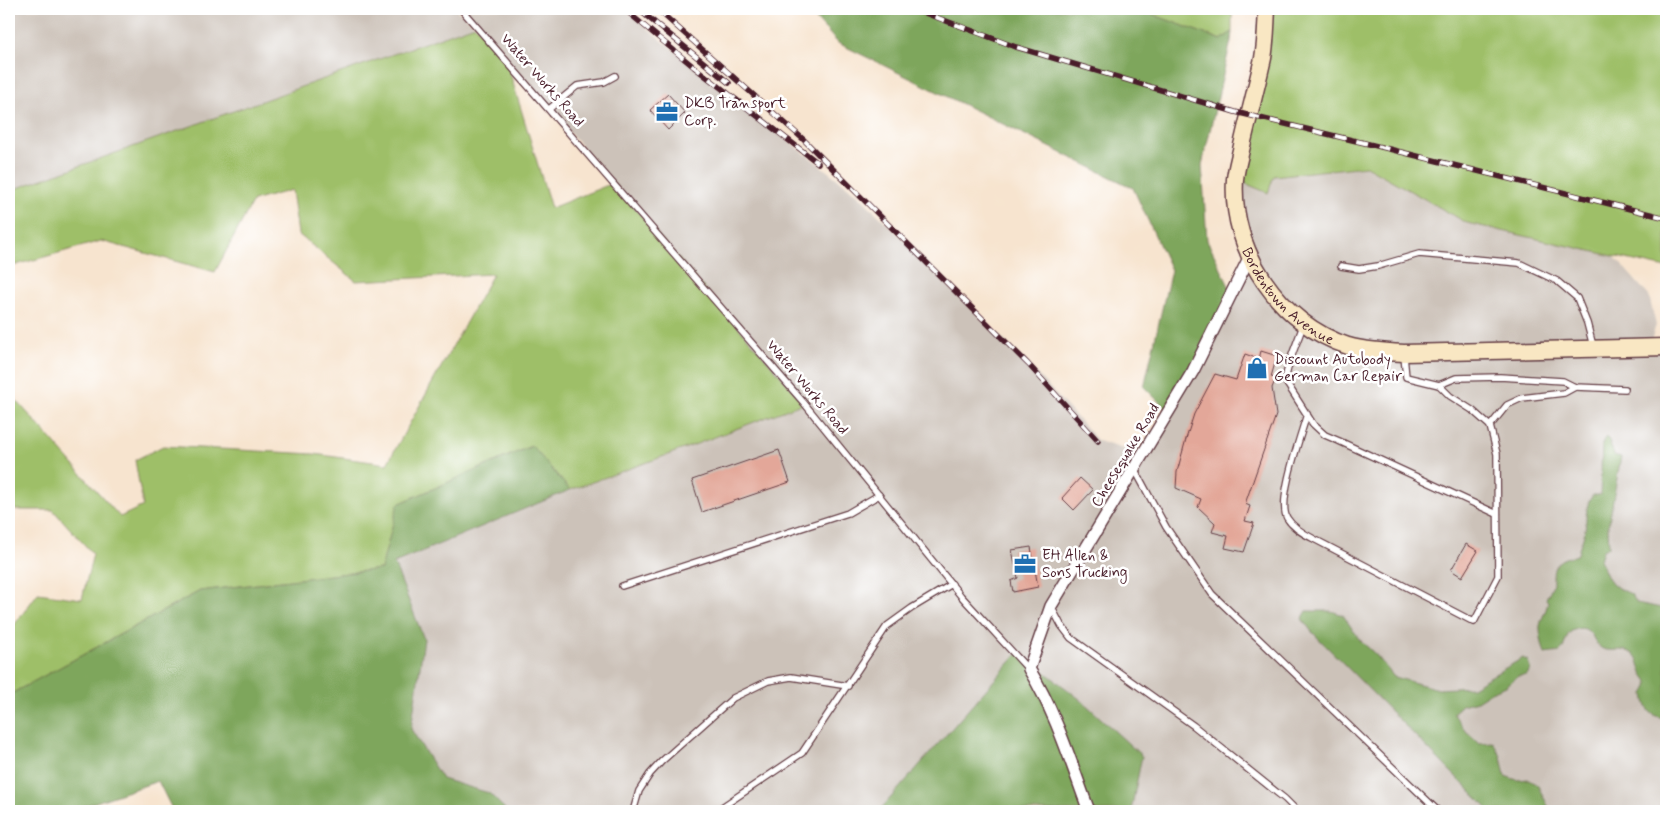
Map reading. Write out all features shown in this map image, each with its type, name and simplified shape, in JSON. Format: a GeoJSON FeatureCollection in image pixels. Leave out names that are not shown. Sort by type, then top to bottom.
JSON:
{"type":"FeatureCollection","features":[{"type":"Feature","properties":{"kind":"main road","name":"Bordentown Avenue"},"geometry":{"type":"LineString","coordinates":[[1267,9],[1263,55],[1235,179],[1237,218],[1250,256],[1268,286],[1284,306],[1304,323],[1348,346],[1376,352],[1404,354],[1666,347]]}},
{"type":"Feature","properties":{"kind":"street","name":"Cheesequake Road"},"geometry":{"type":"LineString","coordinates":[[1029,670],[1051,606],[1193,371],[1250,256]]}},
{"type":"Feature","properties":{"kind":"street","name":"Water Works Road"},"geometry":{"type":"LineString","coordinates":[[1029,670],[1039,686],[1060,732],[1089,811]]}},
{"type":"Feature","properties":{"kind":"lane","name":"Water Works Road"},"geometry":{"type":"LineString","coordinates":[[461,9],[804,403],[952,584],[1029,670]]}},
{"type":"Feature","properties":{"kind":"lane"},"geometry":{"type":"LineString","coordinates":[[549,110],[577,86],[604,82],[614,76]]}},
{"type":"Feature","properties":{"kind":"lane"},"geometry":{"type":"LineString","coordinates":[[1341,266],[1359,269],[1378,266],[1419,254],[1519,263],[1557,281],[1577,298],[1594,348]]}},
{"type":"Feature","properties":{"kind":"lane"},"geometry":{"type":"LineString","coordinates":[[1304,323],[1286,382],[1313,424],[1325,435],[1497,514]]}},
{"type":"Feature","properties":{"kind":"lane"},"geometry":{"type":"LineString","coordinates":[[1307,414],[1285,493],[1284,512],[1290,523],[1308,536],[1474,622],[1498,576],[1497,454],[1490,426],[1472,410],[1450,396],[1439,385],[1406,377],[1404,354]]}},
{"type":"Feature","properties":{"kind":"lane"},"geometry":{"type":"LineString","coordinates":[[1439,385],[1456,378],[1500,377],[1563,381],[1576,387],[1625,389]]}},
{"type":"Feature","properties":{"kind":"lane"},"geometry":{"type":"LineString","coordinates":[[1490,426],[1507,405],[1522,398],[1564,394],[1576,387]]}},
{"type":"Feature","properties":{"kind":"lane"},"geometry":{"type":"LineString","coordinates":[[1134,468],[1166,527],[1212,594],[1438,811]]}},
{"type":"Feature","properties":{"kind":"lane"},"geometry":{"type":"LineString","coordinates":[[622,586],[848,513],[879,495]]}},
{"type":"Feature","properties":{"kind":"lane"},"geometry":{"type":"LineString","coordinates":[[716,811],[802,753],[887,626],[912,608],[952,584]]}},
{"type":"Feature","properties":{"kind":"lane"},"geometry":{"type":"LineString","coordinates":[[1051,606],[1060,625],[1071,638],[1194,726],[1285,799],[1297,811]]}},
{"type":"Feature","properties":{"kind":"lane"},"geometry":{"type":"LineString","coordinates":[[635,811],[634,808],[639,791],[650,774],[733,698],[768,681],[791,677],[848,686]]}},
{"type":"Feature","properties":{"kind":"shaded area"},"geometry":{"type":"Polygon","coordinates":[[[9,9],[455,9],[475,25],[9,191],[9,9]]]}},
{"type":"Feature","properties":{"kind":"shaded area"},"geometry":{"type":"Polygon","coordinates":[[[463,9],[624,9],[694,67],[858,195],[1028,364],[1098,441],[1142,455],[1250,256],[1235,179],[1366,166],[1467,223],[1613,255],[1649,296],[1656,325],[1649,347],[1666,347],[1666,811],[1131,811],[1142,756],[1081,700],[1019,652],[879,811],[507,811],[489,793],[442,779],[411,729],[424,639],[394,563],[570,490],[803,403],[463,9]]]}},
{"type":"Feature","properties":{"kind":"green space"},"geometry":{"type":"Polygon","coordinates":[[[807,9],[1138,9],[1221,40],[1232,32],[1202,165],[1207,240],[1231,290],[1169,412],[1144,387],[1171,270],[1133,188],[838,43],[807,9]]]}},
{"type":"Feature","properties":{"kind":"green space"},"geometry":{"type":"Polygon","coordinates":[[[1138,9],[1232,9],[1232,32],[1221,40],[1138,9]]]}},
{"type":"Feature","properties":{"kind":"green space"},"geometry":{"type":"Polygon","coordinates":[[[1267,9],[1666,9],[1666,268],[1467,223],[1366,166],[1274,176],[1268,193],[1235,179],[1267,9]]]}},
{"type":"Feature","properties":{"kind":"green space"},"geometry":{"type":"Polygon","coordinates":[[[475,25],[507,63],[551,208],[613,183],[804,403],[570,490],[531,446],[399,504],[381,569],[200,591],[9,695],[9,632],[38,593],[82,599],[93,554],[53,510],[9,510],[9,392],[120,517],[143,506],[135,460],[163,446],[314,454],[387,464],[493,274],[356,281],[298,234],[292,190],[253,201],[215,272],[101,241],[9,267],[9,191],[475,25]]]}},
{"type":"Feature","properties":{"kind":"green space"},"geometry":{"type":"Polygon","coordinates":[[[1606,437],[1609,440],[1614,455],[1621,457],[1608,527],[1609,547],[1603,550],[1600,560],[1612,583],[1631,594],[1637,603],[1666,609],[1666,718],[1656,716],[1648,708],[1644,694],[1648,681],[1641,670],[1637,658],[1630,652],[1603,649],[1599,647],[1589,631],[1580,628],[1568,634],[1560,652],[1545,654],[1542,644],[1540,626],[1548,602],[1546,598],[1552,585],[1554,570],[1558,562],[1578,554],[1585,529],[1588,504],[1593,495],[1600,495],[1602,444],[1606,437]]]}},
{"type":"Feature","properties":{"kind":"green space"},"geometry":{"type":"Polygon","coordinates":[[[532,446],[570,490],[394,563],[424,639],[411,729],[442,779],[489,793],[507,811],[173,811],[158,781],[70,811],[9,811],[9,695],[200,591],[381,569],[398,504],[532,446]]]}},
{"type":"Feature","properties":{"kind":"green space"},"geometry":{"type":"Polygon","coordinates":[[[1307,611],[1331,611],[1343,615],[1359,639],[1377,656],[1394,677],[1438,689],[1472,687],[1523,658],[1528,661],[1530,669],[1527,675],[1518,676],[1506,686],[1491,692],[1477,701],[1462,705],[1453,713],[1465,730],[1479,743],[1493,742],[1501,756],[1505,776],[1517,780],[1529,779],[1538,786],[1549,808],[1553,811],[1490,811],[1312,632],[1302,619],[1307,611]]]}},
{"type":"Feature","properties":{"kind":"green space"},"geometry":{"type":"Polygon","coordinates":[[[1019,652],[1081,700],[1142,756],[1131,811],[879,811],[1019,652]]]}},
{"type":"Feature","properties":{"kind":"building","name":"DKB Transport Corp."},"geometry":{"type":"Polygon","coordinates":[[[668,94],[685,113],[668,130],[650,110],[668,94]]]}},
{"type":"Feature","properties":{"kind":"building"},"geometry":{"type":"Polygon","coordinates":[[[1261,351],[1277,356],[1271,377],[1276,378],[1272,388],[1276,415],[1245,504],[1250,506],[1245,521],[1254,523],[1244,552],[1225,548],[1228,536],[1212,532],[1215,523],[1198,507],[1201,499],[1176,488],[1177,472],[1194,414],[1215,374],[1236,380],[1245,354],[1259,359],[1261,351]]]}},
{"type":"Feature","properties":{"kind":"building"},"geometry":{"type":"Polygon","coordinates":[[[779,450],[790,482],[702,512],[692,480],[779,450]]]}},
{"type":"Feature","properties":{"kind":"building"},"geometry":{"type":"Polygon","coordinates":[[[1080,478],[1093,490],[1074,510],[1062,498],[1080,478]]]}},
{"type":"Feature","properties":{"kind":"building"},"geometry":{"type":"Polygon","coordinates":[[[1466,544],[1478,551],[1462,577],[1451,570],[1466,544]]]}},
{"type":"Feature","properties":{"kind":"building","name":"EH Allen & Sons Trucking"},"geometry":{"type":"Polygon","coordinates":[[[1031,547],[1038,587],[1013,592],[1011,581],[1018,578],[1012,550],[1031,547]]]}},
{"type":"Feature","properties":{"kind":"railway"},"geometry":{"type":"LineString","coordinates":[[624,9],[694,67],[818,163]]}},
{"type":"Feature","properties":{"kind":"railway"},"geometry":{"type":"LineString","coordinates":[[638,9],[729,83]]}},
{"type":"Feature","properties":{"kind":"railway"},"geometry":{"type":"LineString","coordinates":[[657,9],[803,139],[1028,364],[1098,441]]}},
{"type":"Feature","properties":{"kind":"railway"},"geometry":{"type":"LineString","coordinates":[[914,9],[1016,47],[1235,112],[1666,218]]}},
{"type":"Feature","properties":{"kind":"place","name":"DKB Transport Corp."},"geometry":{"type":"Point","coordinates":[667,112]}},
{"type":"Feature","properties":{"kind":"place","name":"Discount Autobody German Car Repair"},"geometry":{"type":"Point","coordinates":[1257,368]}},
{"type":"Feature","properties":{"kind":"place","name":"EH Allen & Sons Trucking"},"geometry":{"type":"Point","coordinates":[1025,564]}}]}
